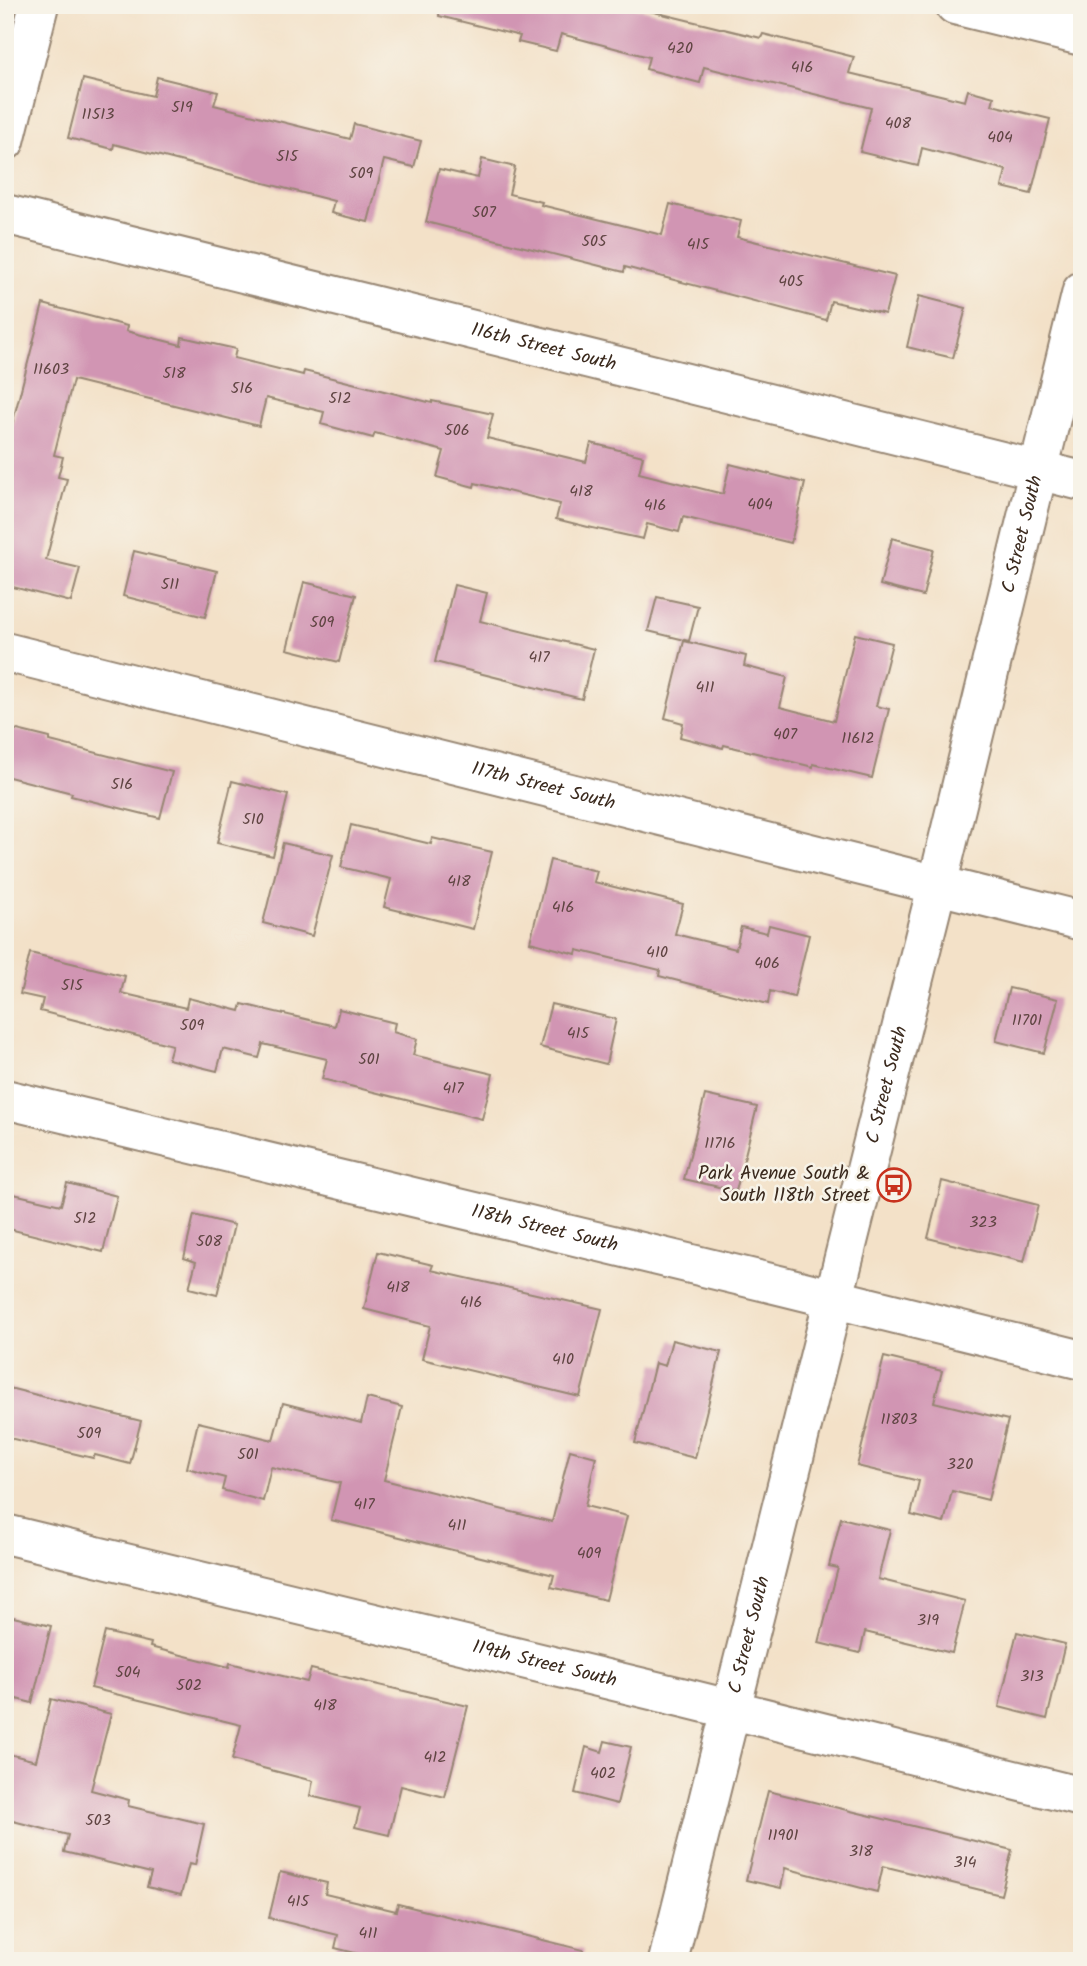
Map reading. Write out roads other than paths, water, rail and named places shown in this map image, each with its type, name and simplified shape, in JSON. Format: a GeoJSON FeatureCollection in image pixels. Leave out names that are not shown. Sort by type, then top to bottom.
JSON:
{"type":"FeatureCollection","features":[{"type":"Feature","properties":{"kind":"street"},"geometry":{"type":"LineString","coordinates":[[5,141],[39,5]]}},
{"type":"Feature","properties":{"kind":"street"},"geometry":{"type":"LineString","coordinates":[[955,5],[1082,36]]}},
{"type":"Feature","properties":{"kind":"street","name":"116th Street South"},"geometry":{"type":"LineString","coordinates":[[5,214],[1082,481]]}},
{"type":"Feature","properties":{"kind":"street","name":"C Street South"},"geometry":{"type":"LineString","coordinates":[[668,1961],[937,886],[1082,291]]}},
{"type":"Feature","properties":{"kind":"street","name":"117th Street South"},"geometry":{"type":"LineString","coordinates":[[5,652],[1082,921]]}},
{"type":"Feature","properties":{"kind":"street","name":"118th Street South"},"geometry":{"type":"LineString","coordinates":[[5,1099],[1082,1360]]}},
{"type":"Feature","properties":{"kind":"street","name":"119th Street South"},"geometry":{"type":"LineString","coordinates":[[5,1534],[732,1709],[1082,1797]]}},
{"type":"Feature","properties":{"kind":"place","name":"Park Avenue South & South 118th Street"},"geometry":{"type":"Point","coordinates":[894,1185]}}]}
